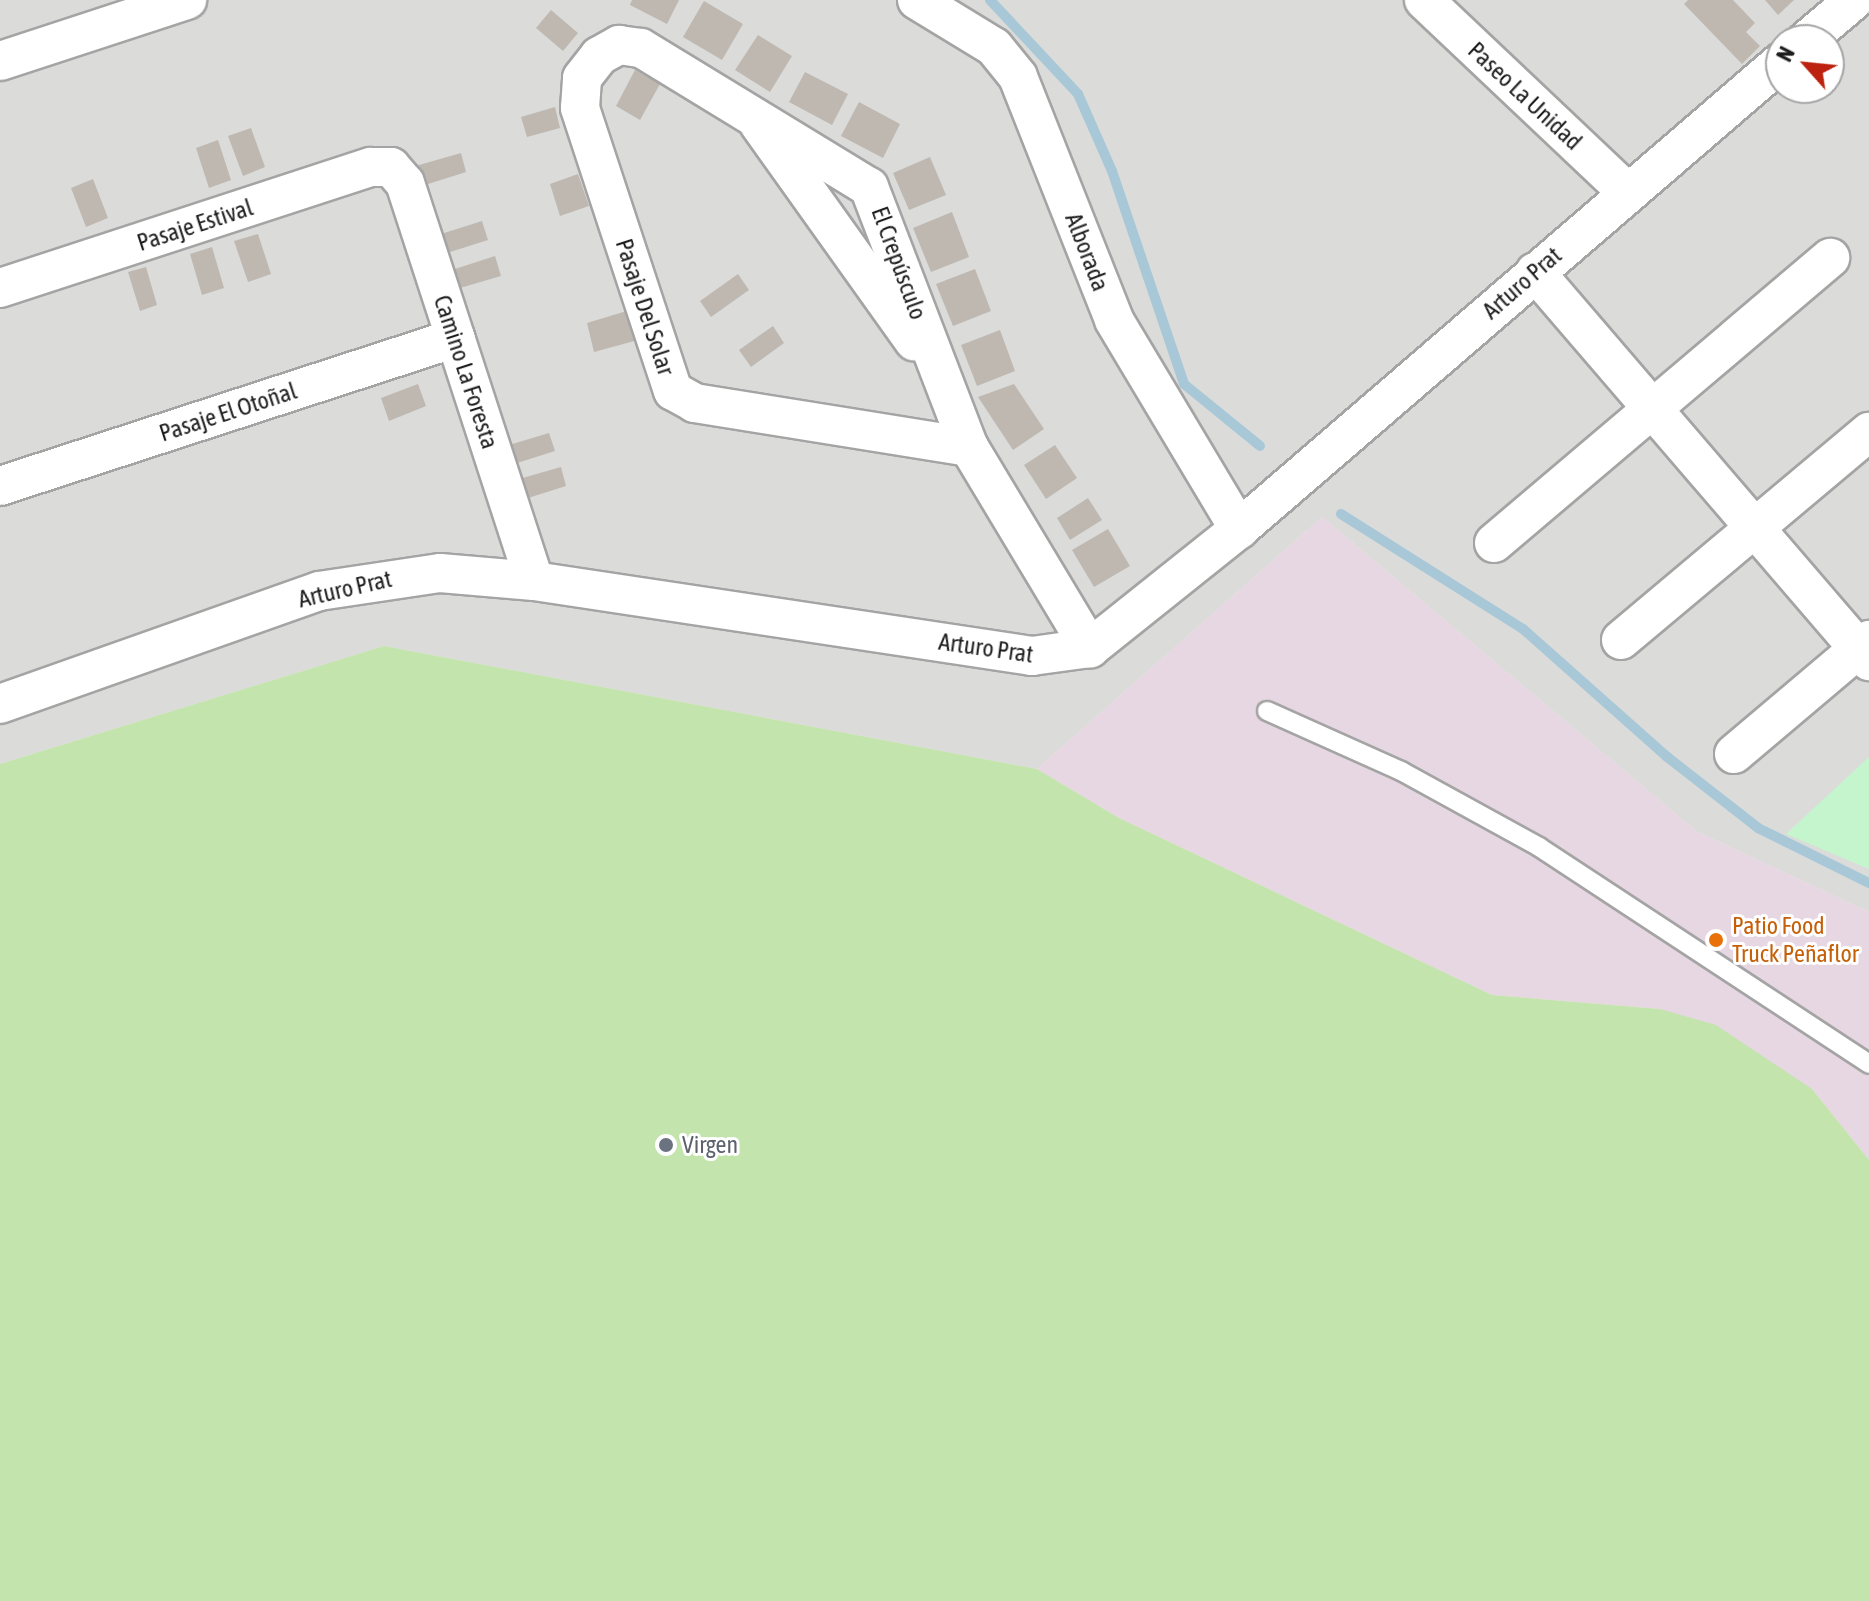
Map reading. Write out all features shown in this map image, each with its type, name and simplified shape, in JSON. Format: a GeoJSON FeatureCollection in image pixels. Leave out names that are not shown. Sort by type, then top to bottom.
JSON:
{"type":"FeatureCollection","features":[{"type":"Feature","properties":{"kind":"street"},"geometry":{"type":"LineString","coordinates":[[0,61],[187,0]]}},
{"type":"Feature","properties":{"kind":"street","name":"Alborada"},"geometry":{"type":"LineString","coordinates":[[917,0],[994,47],[1018,77],[1114,320],[1239,529]]}},
{"type":"Feature","properties":{"kind":"street","name":"Paseo La Unidad"},"geometry":{"type":"LineString","coordinates":[[1424,0],[1627,192]]}},
{"type":"Feature","properties":{"kind":"street"},"geometry":{"type":"LineString","coordinates":[[1826,24],[1854,0]]}},
{"type":"Feature","properties":{"kind":"street","name":"El Crepúsculo"},"geometry":{"type":"LineString","coordinates":[[586,72],[605,51],[630,45],[750,112],[869,187],[969,447],[1090,648]]}},
{"type":"Feature","properties":{"kind":"street","name":"Pasaje Del Solar"},"geometry":{"type":"LineString","coordinates":[[586,72],[580,85],[580,108],[669,384],[679,396],[695,403],[969,447]]}},
{"type":"Feature","properties":{"kind":"street","name":"Arturo Prat"},"geometry":{"type":"LineString","coordinates":[[0,704],[358,582],[440,573],[534,581],[1032,656],[1090,648],[1239,529],[1765,76]]}},
{"type":"Feature","properties":{"kind":"street","name":"El Crepúsculo"},"geometry":{"type":"LineString","coordinates":[[750,112],[943,383]]}},
{"type":"Feature","properties":{"kind":"street","name":"Pasaje Estival"},"geometry":{"type":"LineString","coordinates":[[0,288],[371,167],[391,167]]}},
{"type":"Feature","properties":{"kind":"street","name":"Camino La Foresta"},"geometry":{"type":"LineString","coordinates":[[391,167],[405,183],[534,581]]}},
{"type":"Feature","properties":{"kind":"street"},"geometry":{"type":"LineString","coordinates":[[1494,543],[1830,258]]}},
{"type":"Feature","properties":{"kind":"street"},"geometry":{"type":"LineString","coordinates":[[1535,272],[1755,530],[1866,650],[1734,754]]}},
{"type":"Feature","properties":{"kind":"street","name":"Pasaje El Otoñal"},"geometry":{"type":"LineString","coordinates":[[0,486],[456,338]]}},
{"type":"Feature","properties":{"kind":"street"},"geometry":{"type":"LineString","coordinates":[[1621,640],[1869,432]]}},
{"type":"Feature","properties":{"kind":"lane"},"geometry":{"type":"LineString","coordinates":[[1267,711],[1401,771],[1539,847],[1869,1064]]}},
{"type":"Feature","properties":{"kind":"shaded area"},"geometry":{"type":"Polygon","coordinates":[[[0,0],[1869,0],[1869,912],[1696,831],[1322,517],[1037,769],[384,646],[0,764],[0,0]]]}},
{"type":"Feature","properties":{"kind":"shaded area"},"geometry":{"type":"Polygon","coordinates":[[[1322,517],[1696,831],[1869,912],[1869,1160],[1812,1089],[1660,1009],[1492,995],[1119,818],[1037,769],[1322,517]]]}},
{"type":"Feature","properties":{"kind":"green space"},"geometry":{"type":"Polygon","coordinates":[[[384,646],[1037,769],[1119,818],[1492,995],[1660,1009],[1716,1025],[1812,1089],[1869,1160],[1869,1601],[0,1601],[0,764],[384,646]]]}},
{"type":"Feature","properties":{"kind":"green space"},"geometry":{"type":"Polygon","coordinates":[[[1869,757],[1869,869],[1786,834],[1869,757]]]}},
{"type":"Feature","properties":{"kind":"building"},"geometry":{"type":"Polygon","coordinates":[[[632,0],[679,0],[667,24],[630,5],[632,0]]]}},
{"type":"Feature","properties":{"kind":"building"},"geometry":{"type":"Polygon","coordinates":[[[1688,0],[1733,0],[1755,23],[1746,32],[1760,46],[1742,64],[1684,4],[1688,0]]]}},
{"type":"Feature","properties":{"kind":"building"},"geometry":{"type":"Polygon","coordinates":[[[1765,0],[1794,0],[1778,15],[1765,0]]]}},
{"type":"Feature","properties":{"kind":"building"},"geometry":{"type":"Polygon","coordinates":[[[704,1],[743,24],[722,60],[683,37],[704,1]]]}},
{"type":"Feature","properties":{"kind":"building"},"geometry":{"type":"Polygon","coordinates":[[[551,10],[578,33],[563,51],[536,28],[551,10]]]}},
{"type":"Feature","properties":{"kind":"building"},"geometry":{"type":"Polygon","coordinates":[[[758,35],[792,56],[770,92],[735,70],[758,35]]]}},
{"type":"Feature","properties":{"kind":"building"},"geometry":{"type":"Polygon","coordinates":[[[635,70],[660,84],[640,120],[616,106],[635,70]]]}},
{"type":"Feature","properties":{"kind":"building"},"geometry":{"type":"Polygon","coordinates":[[[805,72],[848,94],[832,125],[789,102],[805,72]]]}},
{"type":"Feature","properties":{"kind":"building"},"geometry":{"type":"Polygon","coordinates":[[[859,102],[900,124],[883,158],[841,136],[859,102]]]}},
{"type":"Feature","properties":{"kind":"building"},"geometry":{"type":"Polygon","coordinates":[[[555,107],[560,128],[527,137],[521,117],[555,107]]]}},
{"type":"Feature","properties":{"kind":"building"},"geometry":{"type":"Polygon","coordinates":[[[251,128],[265,167],[243,176],[228,136],[251,128]]]}},
{"type":"Feature","properties":{"kind":"building"},"geometry":{"type":"Polygon","coordinates":[[[218,140],[231,180],[209,188],[196,148],[218,140]]]}},
{"type":"Feature","properties":{"kind":"building"},"geometry":{"type":"Polygon","coordinates":[[[461,153],[466,172],[425,185],[419,165],[461,153]]]}},
{"type":"Feature","properties":{"kind":"building"},"geometry":{"type":"Polygon","coordinates":[[[930,157],[946,195],[909,210],[893,173],[930,157]]]}},
{"type":"Feature","properties":{"kind":"building"},"geometry":{"type":"Polygon","coordinates":[[[578,174],[589,206],[560,216],[550,184],[578,174]]]}},
{"type":"Feature","properties":{"kind":"building"},"geometry":{"type":"Polygon","coordinates":[[[93,179],[108,218],[86,227],[71,188],[93,179]]]}},
{"type":"Feature","properties":{"kind":"building"},"geometry":{"type":"Polygon","coordinates":[[[952,212],[969,257],[931,272],[913,228],[952,212]]]}},
{"type":"Feature","properties":{"kind":"building"},"geometry":{"type":"Polygon","coordinates":[[[482,221],[488,240],[447,253],[441,234],[482,221]]]}},
{"type":"Feature","properties":{"kind":"building"},"geometry":{"type":"Polygon","coordinates":[[[258,234],[271,274],[248,282],[234,241],[258,234]]]}},
{"type":"Feature","properties":{"kind":"building"},"geometry":{"type":"Polygon","coordinates":[[[212,247],[224,288],[202,295],[190,254],[212,247]]]}},
{"type":"Feature","properties":{"kind":"building"},"geometry":{"type":"Polygon","coordinates":[[[495,256],[501,276],[460,288],[455,269],[495,256]]]}},
{"type":"Feature","properties":{"kind":"building"},"geometry":{"type":"Polygon","coordinates":[[[146,267],[157,305],[140,311],[128,272],[146,267]]]}},
{"type":"Feature","properties":{"kind":"building"},"geometry":{"type":"Polygon","coordinates":[[[975,269],[991,311],[953,326],[936,284],[975,269]]]}},
{"type":"Feature","properties":{"kind":"building"},"geometry":{"type":"Polygon","coordinates":[[[738,274],[749,290],[711,317],[700,301],[738,274]]]}},
{"type":"Feature","properties":{"kind":"building"},"geometry":{"type":"Polygon","coordinates":[[[630,310],[638,340],[594,352],[587,323],[630,310]]]}},
{"type":"Feature","properties":{"kind":"building"},"geometry":{"type":"Polygon","coordinates":[[[773,326],[784,343],[751,367],[739,350],[773,326]]]}},
{"type":"Feature","properties":{"kind":"building"},"geometry":{"type":"Polygon","coordinates":[[[1000,330],[1015,371],[977,386],[961,345],[1000,330]]]}},
{"type":"Feature","properties":{"kind":"building"},"geometry":{"type":"Polygon","coordinates":[[[418,384],[426,406],[389,421],[381,398],[418,384]]]}},
{"type":"Feature","properties":{"kind":"building"},"geometry":{"type":"Polygon","coordinates":[[[1014,384],[1044,429],[1013,450],[978,397],[1014,384]]]}},
{"type":"Feature","properties":{"kind":"building"},"geometry":{"type":"Polygon","coordinates":[[[549,433],[555,451],[514,464],[509,445],[549,433]]]}},
{"type":"Feature","properties":{"kind":"building"},"geometry":{"type":"Polygon","coordinates":[[[1055,445],[1077,478],[1046,499],[1024,465],[1055,445]]]}},
{"type":"Feature","properties":{"kind":"building"},"geometry":{"type":"Polygon","coordinates":[[[561,467],[566,486],[525,499],[519,479],[561,467]]]}},
{"type":"Feature","properties":{"kind":"building"},"geometry":{"type":"Polygon","coordinates":[[[1088,498],[1102,520],[1070,540],[1057,518],[1088,498]]]}},
{"type":"Feature","properties":{"kind":"building"},"geometry":{"type":"Polygon","coordinates":[[[1108,529],[1130,566],[1094,587],[1072,550],[1108,529]]]}},
{"type":"Feature","properties":{"kind":"waterway"},"geometry":{"type":"LineString","coordinates":[[990,0],[1078,94],[1112,171],[1184,384],[1260,446]]}},
{"type":"Feature","properties":{"kind":"waterway"},"geometry":{"type":"LineString","coordinates":[[1341,514],[1523,629],[1666,756],[1758,828],[1869,883]]}},
{"type":"Feature","properties":{"kind":"place","name":"Patio Food Truck Peñaflor"},"geometry":{"type":"Point","coordinates":[1716,940]}},
{"type":"Feature","properties":{"kind":"place","name":"Virgen"},"geometry":{"type":"Point","coordinates":[666,1145]}}]}
